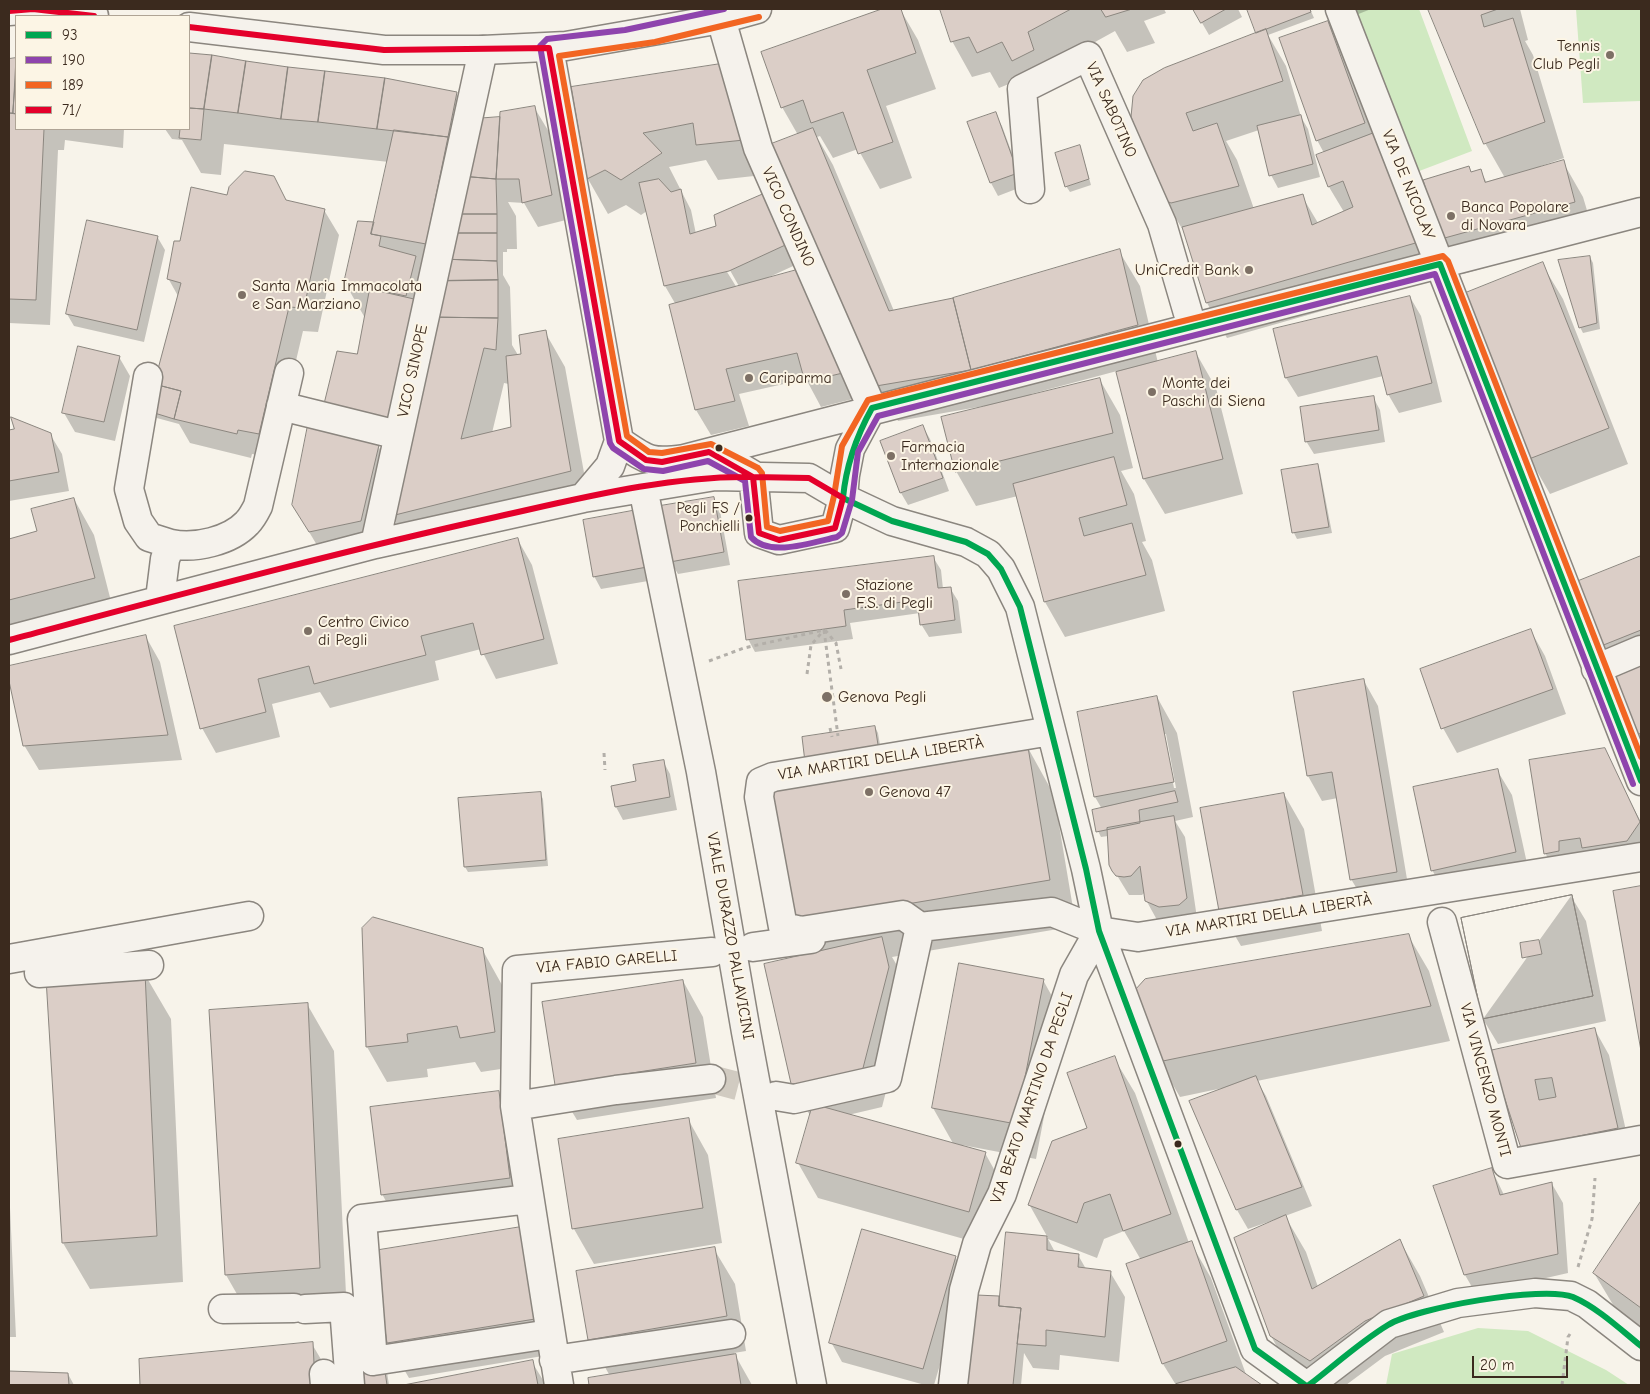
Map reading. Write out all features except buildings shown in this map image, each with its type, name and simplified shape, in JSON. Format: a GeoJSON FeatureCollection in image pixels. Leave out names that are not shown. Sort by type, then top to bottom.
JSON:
{"type":"FeatureCollection","features":[{"type":"Feature","properties":{"kind":"street"},"geometry":{"type":"LineString","coordinates":[[9,11],[33,9],[85,15]]}},
{"type":"Feature","properties":{"kind":"street"},"geometry":{"type":"LineString","coordinates":[[190,27],[384,50],[549,48],[638,35],[721,19],[757,9]]}},
{"type":"Feature","properties":{"kind":"street","name":"VIA DE NICOLAY"},"geometry":{"type":"LineString","coordinates":[[1340,9],[1405,180],[1440,264],[1641,781]]}},
{"type":"Feature","properties":{"kind":"street","name":"VICO CONDINO"},"geometry":{"type":"LineString","coordinates":[[721,19],[758,148],[872,408]]}},
{"type":"Feature","properties":{"kind":"street"},"geometry":{"type":"LineString","coordinates":[[549,48],[619,441],[610,466],[583,498]]}},
{"type":"Feature","properties":{"kind":"street","name":"VICO SINOPE"},"geometry":{"type":"LineString","coordinates":[[375,544],[483,50]]}},
{"type":"Feature","properties":{"kind":"street","name":"VIA SABOTINO"},"geometry":{"type":"LineString","coordinates":[[1030,189],[1022,89],[1088,56],[1162,224],[1192,327]]}},
{"type":"Feature","properties":{"kind":"street"},"geometry":{"type":"LineString","coordinates":[[619,441],[646,460],[662,462],[709,452],[872,408],[1641,212]]}},
{"type":"Feature","properties":{"kind":"street"},"geometry":{"type":"LineString","coordinates":[[148,377],[129,489],[138,521],[149,537],[186,547],[222,539],[247,523],[258,506],[289,373]]}},
{"type":"Feature","properties":{"kind":"street"},"geometry":{"type":"LineString","coordinates":[[281,406],[398,435]]}},
{"type":"Feature","properties":{"kind":"street"},"geometry":{"type":"LineString","coordinates":[[753,475],[759,533],[779,540],[835,528],[843,498],[850,449],[872,408]]}},
{"type":"Feature","properties":{"kind":"street"},"geometry":{"type":"LineString","coordinates":[[709,452],[753,475]]}},
{"type":"Feature","properties":{"kind":"street"},"geometry":{"type":"LineString","coordinates":[[9,640],[375,544],[583,498],[715,476],[753,475],[809,478],[843,498],[892,521],[966,542],[988,554],[1001,569],[1020,607],[1099,931],[1255,1349],[1305,1385]]}},
{"type":"Feature","properties":{"kind":"street","name":"VIALE DURAZZO PALLAVICINI"},"geometry":{"type":"LineString","coordinates":[[643,488],[701,772],[746,1032],[812,1385]]}},
{"type":"Feature","properties":{"kind":"street"},"geometry":{"type":"LineString","coordinates":[[160,599],[165,559],[171,544]]}},
{"type":"Feature","properties":{"kind":"street"},"geometry":{"type":"LineString","coordinates":[[1596,669],[1641,650]]}},
{"type":"Feature","properties":{"kind":"street","name":"VIA MARTIRI DELLA LIBERTÀ"},"geometry":{"type":"LineString","coordinates":[[920,927],[903,915],[801,931],[782,927],[759,797],[761,782],[773,777],[1051,731]]}},
{"type":"Feature","properties":{"kind":"street","name":"VIA MARTIRI DELLA LIBERTÀ"},"geometry":{"type":"LineString","coordinates":[[1099,931],[1138,937],[1641,858]]}},
{"type":"Feature","properties":{"kind":"street"},"geometry":{"type":"LineString","coordinates":[[753,947],[893,927],[920,927],[1052,912],[1099,931]]}},
{"type":"Feature","properties":{"kind":"street"},"geometry":{"type":"LineString","coordinates":[[9,959],[249,916]]}},
{"type":"Feature","properties":{"kind":"street","name":"VIA VINCENZO MONTI"},"geometry":{"type":"LineString","coordinates":[[1442,922],[1507,1164],[1641,1140]]}},
{"type":"Feature","properties":{"kind":"street"},"geometry":{"type":"LineString","coordinates":[[776,1096],[794,1099],[887,1078],[920,927]]}},
{"type":"Feature","properties":{"kind":"street","name":"VIA BEATO MARTINO DA PEGLI"},"geometry":{"type":"LineString","coordinates":[[953,1385],[964,1290],[977,1244],[1002,1194],[1074,975],[1099,931]]}},
{"type":"Feature","properties":{"kind":"street","name":"VIA FABIO GARELLI"},"geometry":{"type":"LineString","coordinates":[[556,1373],[515,1106],[517,970],[712,952]]}},
{"type":"Feature","properties":{"kind":"street"},"geometry":{"type":"LineString","coordinates":[[39,973],[149,965]]}},
{"type":"Feature","properties":{"kind":"street"},"geometry":{"type":"LineString","coordinates":[[515,1106],[616,1090],[711,1079]]}},
{"type":"Feature","properties":{"kind":"street"},"geometry":{"type":"LineString","coordinates":[[529,1199],[362,1219],[373,1361],[550,1334]]}},
{"type":"Feature","properties":{"kind":"street"},"geometry":{"type":"LineString","coordinates":[[1309,1385],[1389,1324],[1458,1303],[1536,1293],[1571,1296],[1587,1304],[1641,1346]]}},
{"type":"Feature","properties":{"kind":"street"},"geometry":{"type":"LineString","coordinates":[[223,1308],[299,1309],[344,1307],[350,1385]]}},
{"type":"Feature","properties":{"kind":"street"},"geometry":{"type":"LineString","coordinates":[[556,1373],[731,1334]]}},
{"type":"Feature","properties":{"kind":"path"},"geometry":{"type":"LineString","coordinates":[[824,630],[838,738]]}},
{"type":"Feature","properties":{"kind":"path"},"geometry":{"type":"LineString","coordinates":[[704,662],[744,648],[824,630]]}},
{"type":"Feature","properties":{"kind":"path"},"geometry":{"type":"LineString","coordinates":[[824,630],[836,643],[841,668]]}},
{"type":"Feature","properties":{"kind":"path"},"geometry":{"type":"LineString","coordinates":[[808,674],[811,645],[824,630]]}},
{"type":"Feature","properties":{"kind":"path"},"geometry":{"type":"LineString","coordinates":[[604,753],[605,770]]}},
{"type":"Feature","properties":{"kind":"path"},"geometry":{"type":"LineString","coordinates":[[1562,1385],[1568,1337],[1575,1326],[1571,1296],[1592,1219],[1595,1177]]}},
{"type":"Feature","properties":{"kind":"green space"},"geometry":{"type":"Polygon","coordinates":[[[1360,9],[1419,9],[1472,151],[1414,173],[1354,11],[1360,9]]]}},
{"type":"Feature","properties":{"kind":"green space","name":"Tennis Club Pegli"},"geometry":{"type":"Polygon","coordinates":[[[1576,9],[1641,9],[1641,101],[1583,103],[1576,9]]]}},
{"type":"Feature","properties":{"kind":"green space"},"geometry":{"type":"Polygon","coordinates":[[[1478,1328],[1528,1331],[1606,1370],[1629,1385],[1386,1385],[1392,1354],[1478,1328]]]}},
{"type":"Feature","properties":{"kind":"tunnel"},"geometry":{"type":"LineString","coordinates":[[711,1079],[776,1096]]}},
{"type":"Feature","properties":{"kind":"transit line","name":"71/"},"geometry":{"type":"LineString","coordinates":[[9,11],[33,9],[85,15]]}},
{"type":"Feature","properties":{"kind":"transit line","name":"190"},"geometry":{"type":"LineString","coordinates":[[724,9],[625,30],[547,39],[540,46],[610,443],[613,448],[644,469],[663,471],[708,461],[745,481],[751,537],[769,547],[780,548],[804,545],[837,537],[842,533],[852,500],[858,452],[878,416],[1435,274],[1633,784]]}},
{"type":"Feature","properties":{"kind":"transit line","name":"189"},"geometry":{"type":"LineString","coordinates":[[759,17],[655,42],[559,56],[627,436],[649,452],[662,453],[711,444],[758,468],[762,473],[767,527],[780,531],[828,521],[842,446],[868,400],[1443,256],[1448,261],[1641,757]]}},
{"type":"Feature","properties":{"kind":"transit line","name":"71/"},"geometry":{"type":"LineString","coordinates":[[190,27],[384,50],[549,48],[619,441],[646,460],[662,462],[709,452],[753,477]]}},
{"type":"Feature","properties":{"kind":"transit line","name":"93"},"geometry":{"type":"LineString","coordinates":[[1305,1385],[1255,1349],[1099,931],[1086,869],[1020,607],[1001,569],[988,554],[966,542],[892,521],[843,498],[853,452],[872,408],[1440,264],[1641,781]]}},
{"type":"Feature","properties":{"kind":"transit line","name":"71/"},"geometry":{"type":"LineString","coordinates":[[9,640],[313,560],[559,503],[657,484],[722,477],[753,477]]}},
{"type":"Feature","properties":{"kind":"transit line","name":"71/"},"geometry":{"type":"LineString","coordinates":[[753,477],[809,478],[843,498],[835,528],[779,540],[759,533],[753,477]]}},
{"type":"Feature","properties":{"kind":"transit line","name":"93"},"geometry":{"type":"LineString","coordinates":[[1309,1385],[1368,1339],[1388,1325],[1403,1318],[1451,1306],[1509,1296],[1558,1294],[1573,1297],[1600,1313],[1641,1346]]}},
{"type":"Feature","properties":{"kind":"place","name":"Tennis Club Pegli"},"geometry":{"type":"Point","coordinates":[1610,55]}},
{"type":"Feature","properties":{"kind":"place","name":"Banca Popolare di Novara"},"geometry":{"type":"Point","coordinates":[1451,216]}},
{"type":"Feature","properties":{"kind":"place","name":"UniCredit Bank"},"geometry":{"type":"Point","coordinates":[1249,270]}},
{"type":"Feature","properties":{"kind":"place","name":"Santa Maria Immacolata e San Marziano"},"geometry":{"type":"Point","coordinates":[242,295]}},
{"type":"Feature","properties":{"kind":"place","name":"Cariparma"},"geometry":{"type":"Point","coordinates":[749,378]}},
{"type":"Feature","properties":{"kind":"place","name":"Monte dei Paschi di Siena"},"geometry":{"type":"Point","coordinates":[1152,392]}},
{"type":"Feature","properties":{"kind":"place","name":"Farmacia Internazionale"},"geometry":{"type":"Point","coordinates":[891,456]}},
{"type":"Feature","properties":{"kind":"place","name":"Pegli FS / Ponchielli"},"geometry":{"type":"Point","coordinates":[749,518]}},
{"type":"Feature","properties":{"kind":"place","name":"Stazione F.S. di Pegli"},"geometry":{"type":"Point","coordinates":[846,594]}},
{"type":"Feature","properties":{"kind":"place","name":"Centro Civico di Pegli"},"geometry":{"type":"Point","coordinates":[308,631]}},
{"type":"Feature","properties":{"kind":"place","name":"Genova Pegli"},"geometry":{"type":"Point","coordinates":[827,697]}},
{"type":"Feature","properties":{"kind":"place","name":"Genova 47"},"geometry":{"type":"Point","coordinates":[869,792]}}]}
